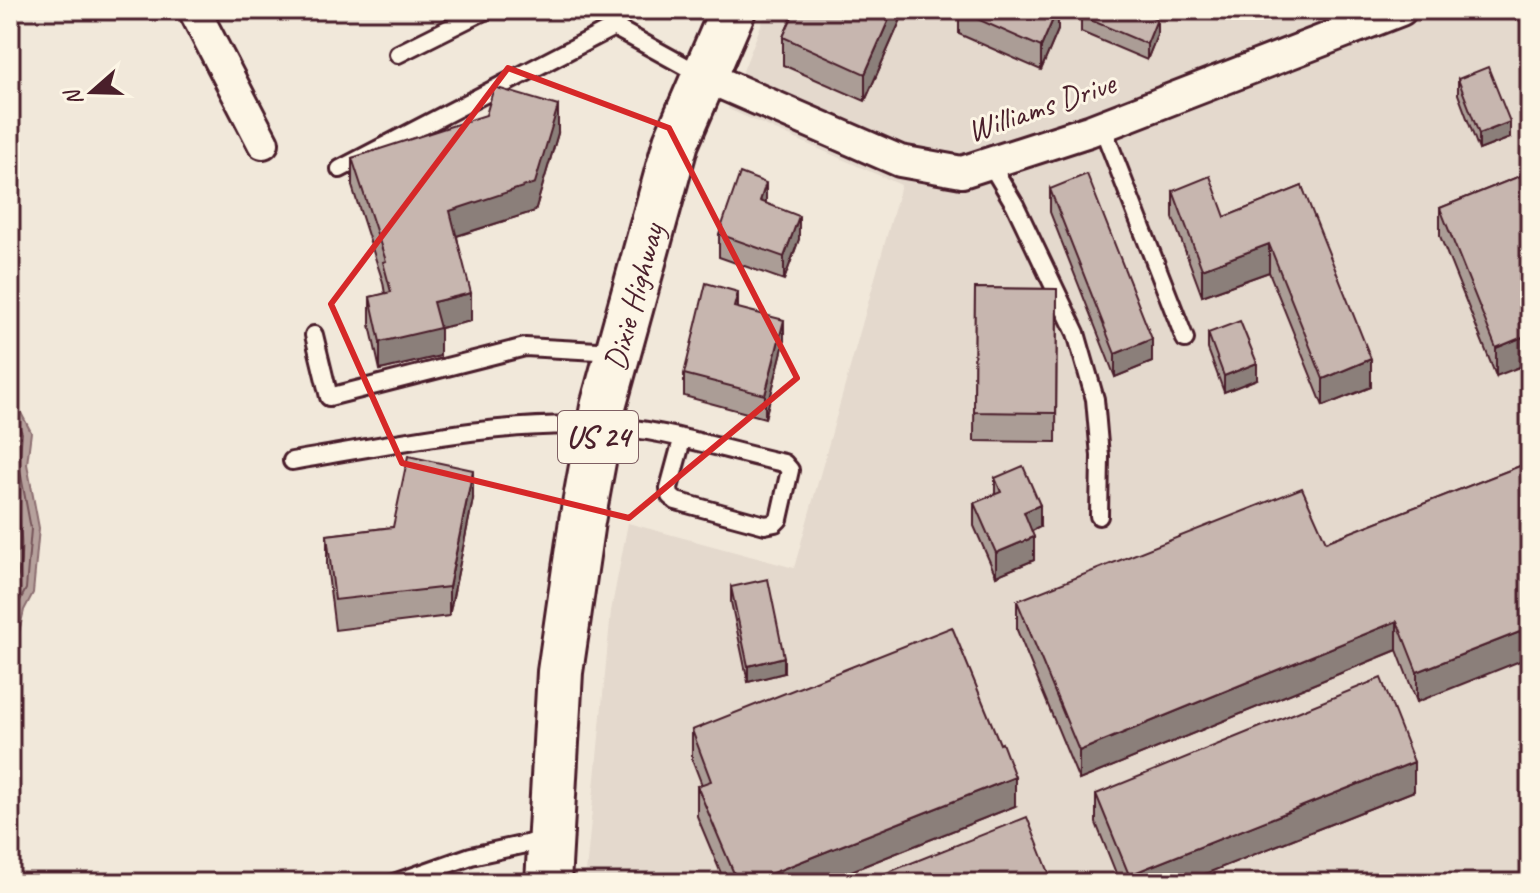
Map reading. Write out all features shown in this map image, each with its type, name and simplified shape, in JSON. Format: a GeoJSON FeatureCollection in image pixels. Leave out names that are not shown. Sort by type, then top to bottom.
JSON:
{"type":"FeatureCollection","features":[{"type":"Feature","properties":{"kind":"main road","name":"Dixie Highway"},"geometry":{"type":"LineString","coordinates":[[548,883],[560,672],[600,426],[676,142],[733,10]]}},
{"type":"Feature","properties":{"kind":"street"},"geometry":{"type":"LineString","coordinates":[[194,10],[263,143]]}},
{"type":"Feature","properties":{"kind":"street","name":"Williams Drive"},"geometry":{"type":"LineString","coordinates":[[704,76],[900,161],[962,172],[1102,126],[1401,10]]}},
{"type":"Feature","properties":{"kind":"lane"},"geometry":{"type":"LineString","coordinates":[[398,54],[486,10]]}},
{"type":"Feature","properties":{"kind":"lane"},"geometry":{"type":"LineString","coordinates":[[340,169],[614,27],[624,10]]}},
{"type":"Feature","properties":{"kind":"lane"},"geometry":{"type":"LineString","coordinates":[[614,27],[704,76]]}},
{"type":"Feature","properties":{"kind":"lane"},"geometry":{"type":"LineString","coordinates":[[1102,126],[1185,339]]}},
{"type":"Feature","properties":{"kind":"lane"},"geometry":{"type":"LineString","coordinates":[[990,163],[1015,205],[1076,333],[1095,399],[1100,456],[1099,516]]}},
{"type":"Feature","properties":{"kind":"lane"},"geometry":{"type":"LineString","coordinates":[[314,335],[329,397],[525,347],[618,352]]}},
{"type":"Feature","properties":{"kind":"lane"},"geometry":{"type":"LineString","coordinates":[[292,461],[473,430],[600,426],[666,433],[682,440],[784,463],[790,470],[790,479],[775,523],[765,525],[676,501],[670,496],[669,488],[682,440]]}},
{"type":"Feature","properties":{"kind":"lane"},"geometry":{"type":"LineString","coordinates":[[394,883],[471,856],[551,839]]}},
{"type":"Feature","properties":{"kind":"highlighted area"},"geometry":{"type":"Polygon","coordinates":[[[508,68],[669,128],[797,378],[629,518],[402,463],[331,304],[508,68]]]}},
{"type":"Feature","properties":{"kind":"shaded area"},"geometry":{"type":"Polygon","coordinates":[[[767,10],[1530,10],[1530,883],[585,883],[611,611],[628,523],[794,568],[901,185],[728,109],[767,10]]]}},
{"type":"Feature","properties":{"kind":"water"},"geometry":{"type":"Polygon","coordinates":[[[10,392],[31,432],[27,464],[39,528],[33,593],[24,610],[10,671],[10,392]]]}},
{"type":"Feature","properties":{"kind":"building"},"geometry":{"type":"Polygon","coordinates":[[[795,10],[893,10],[865,74],[783,37],[795,10]]]}},
{"type":"Feature","properties":{"kind":"building"},"geometry":{"type":"Polygon","coordinates":[[[960,10],[1057,10],[1041,47],[960,10]]]}},
{"type":"Feature","properties":{"kind":"building"},"geometry":{"type":"Polygon","coordinates":[[[1084,10],[1135,10],[1157,19],[1147,44],[1081,16],[1084,10]]]}},
{"type":"Feature","properties":{"kind":"building"},"geometry":{"type":"Polygon","coordinates":[[[1488,67],[1510,122],[1479,134],[1458,79],[1488,67]]]}},
{"type":"Feature","properties":{"kind":"building"},"geometry":{"type":"Polygon","coordinates":[[[494,87],[558,106],[535,183],[450,211],[471,293],[433,302],[440,328],[380,342],[370,297],[391,292],[383,262],[386,261],[352,158],[486,115],[494,87]]]}},
{"type":"Feature","properties":{"kind":"building"},"geometry":{"type":"Polygon","coordinates":[[[1530,172],[1530,334],[1496,348],[1440,208],[1530,172]]]}},
{"type":"Feature","properties":{"kind":"building"},"geometry":{"type":"Polygon","coordinates":[[[740,173],[766,183],[760,201],[799,216],[784,257],[719,234],[740,173]]]}},
{"type":"Feature","properties":{"kind":"building"},"geometry":{"type":"Polygon","coordinates":[[[1087,174],[1152,339],[1115,354],[1050,189],[1087,174]]]}},
{"type":"Feature","properties":{"kind":"building"},"geometry":{"type":"Polygon","coordinates":[[[1210,176],[1225,217],[1302,186],[1371,359],[1323,379],[1269,244],[1202,269],[1173,191],[1210,176]]]}},
{"type":"Feature","properties":{"kind":"building"},"geometry":{"type":"Polygon","coordinates":[[[706,283],[738,292],[734,307],[784,320],[765,395],[684,374],[706,283]]]}},
{"type":"Feature","properties":{"kind":"building"},"geometry":{"type":"Polygon","coordinates":[[[975,288],[1057,289],[1056,413],[974,412],[975,288]]]}},
{"type":"Feature","properties":{"kind":"building"},"geometry":{"type":"Polygon","coordinates":[[[1240,321],[1257,363],[1224,376],[1208,333],[1240,321]]]}},
{"type":"Feature","properties":{"kind":"building"},"geometry":{"type":"Polygon","coordinates":[[[408,456],[473,470],[449,587],[335,600],[327,535],[393,527],[408,456]]]}},
{"type":"Feature","properties":{"kind":"building"},"geometry":{"type":"Polygon","coordinates":[[[1530,462],[1530,628],[1417,672],[1397,621],[1079,751],[1017,601],[1302,488],[1326,542],[1530,462]]]}},
{"type":"Feature","properties":{"kind":"building"},"geometry":{"type":"Polygon","coordinates":[[[1023,466],[1040,505],[1024,512],[1034,537],[996,553],[974,503],[1001,492],[995,478],[1023,466]]]}},
{"type":"Feature","properties":{"kind":"building"},"geometry":{"type":"Polygon","coordinates":[[[768,579],[784,657],[748,666],[731,587],[768,579]]]}},
{"type":"Feature","properties":{"kind":"building"},"geometry":{"type":"Polygon","coordinates":[[[952,627],[1015,777],[747,883],[738,883],[697,786],[711,781],[692,730],[952,627]]]}},
{"type":"Feature","properties":{"kind":"building"},"geometry":{"type":"Polygon","coordinates":[[[1381,678],[1414,762],[1129,875],[1096,794],[1381,678]]]}},
{"type":"Feature","properties":{"kind":"building"},"geometry":{"type":"Polygon","coordinates":[[[1027,817],[1053,883],[861,883],[1027,817]]]}}]}
